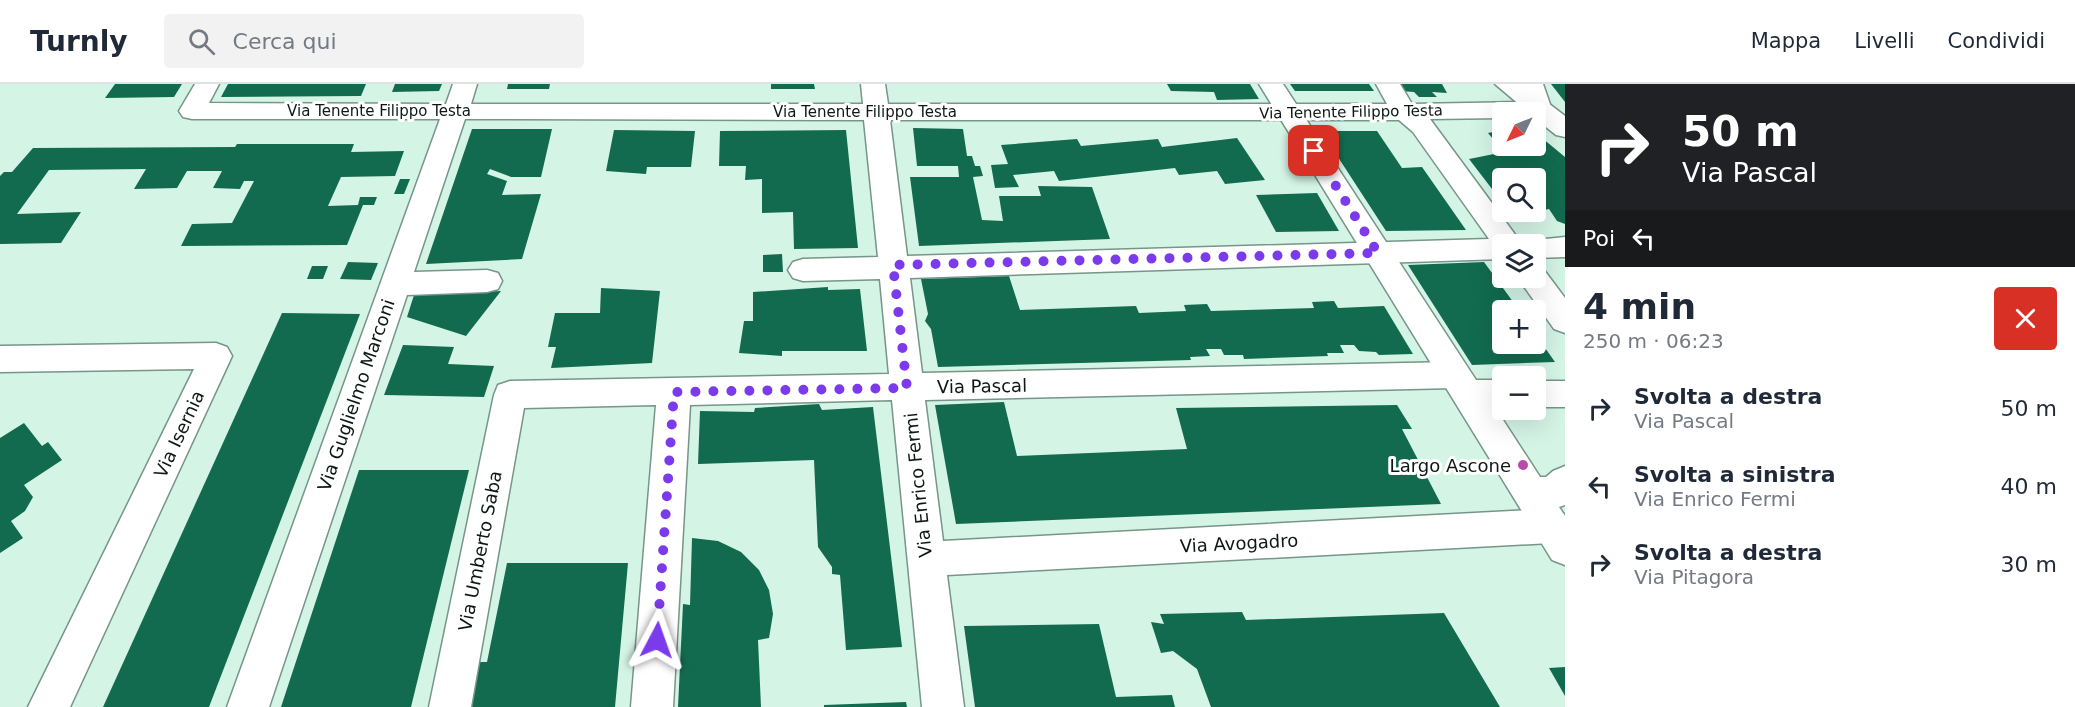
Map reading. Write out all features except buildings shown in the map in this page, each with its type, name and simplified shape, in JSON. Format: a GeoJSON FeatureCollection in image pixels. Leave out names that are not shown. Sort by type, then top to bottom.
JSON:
{"type":"FeatureCollection","features":[{"type":"Feature","properties":{"kind":"street","name":"Via Tenente Filippo Testa"},"geometry":{"type":"LineString","coordinates":[[207,84],[192,111],[460,98],[874,98],[1289,113],[1492,110]]}},
{"type":"Feature","properties":{"kind":"street"},"geometry":{"type":"LineString","coordinates":[[1271,84],[1558,537]]}},
{"type":"Feature","properties":{"kind":"street"},"geometry":{"type":"LineString","coordinates":[[1388,84],[1404,111],[1422,126],[1493,234]]}},
{"type":"Feature","properties":{"kind":"street"},"geometry":{"type":"LineString","coordinates":[[1462,84],[1480,110]]}},
{"type":"Feature","properties":{"kind":"street"},"geometry":{"type":"LineString","coordinates":[[1507,84],[1529,102]]}},
{"type":"Feature","properties":{"kind":"street"},"geometry":{"type":"LineString","coordinates":[[1531,84],[1537,102]]}},
{"type":"Feature","properties":{"kind":"street","name":"Via Guglielmo Marconi"},"geometry":{"type":"LineString","coordinates":[[248,707],[460,98]]}},
{"type":"Feature","properties":{"kind":"street","name":"Via Enrico Fermi"},"geometry":{"type":"LineString","coordinates":[[874,98],[943,707]]}},
{"type":"Feature","properties":{"kind":"street"},"geometry":{"type":"LineString","coordinates":[[1546,115],[1565,129]]}},
{"type":"Feature","properties":{"kind":"street"},"geometry":{"type":"LineString","coordinates":[[803,270],[893,265],[1378,253],[1492,244]]}},
{"type":"Feature","properties":{"kind":"street"},"geometry":{"type":"LineString","coordinates":[[1546,248],[1565,247]]}},
{"type":"Feature","properties":{"kind":"street"},"geometry":{"type":"LineString","coordinates":[[395,284],[487,281]]}},
{"type":"Feature","properties":{"kind":"street"},"geometry":{"type":"LineString","coordinates":[[1540,288],[1565,321]]}},
{"type":"Feature","properties":{"kind":"street","name":"Via Isernia"},"geometry":{"type":"LineString","coordinates":[[0,359],[216,356],[49,707]]}},
{"type":"Feature","properties":{"kind":"street","name":"Via Pascal"},"geometry":{"type":"LineString","coordinates":[[510,395],[907,388],[1461,384],[1492,391]]}},
{"type":"Feature","properties":{"kind":"street"},"geometry":{"type":"LineString","coordinates":[[652,707],[674,392]]}},
{"type":"Feature","properties":{"kind":"street"},"geometry":{"type":"LineString","coordinates":[[1546,394],[1565,394]]}},
{"type":"Feature","properties":{"kind":"street","name":"Via Umberto Saba"},"geometry":{"type":"LineString","coordinates":[[450,707],[510,395]]}},
{"type":"Feature","properties":{"kind":"street"},"geometry":{"type":"LineString","coordinates":[[1531,493],[1554,493],[1565,482]]}},
{"type":"Feature","properties":{"kind":"street","name":"Via Avogadro"},"geometry":{"type":"LineString","coordinates":[[926,560],[1558,537]]}},
{"type":"Feature","properties":{"kind":"place","name":"Largo Ascone"},"geometry":{"type":"Point","coordinates":[1523,465]}},
{"type":"Feature","properties":{"kind":"route"},"geometry":{"type":"LineString","coordinates":[[657,640],[674,392],[907,388],[893,265],[1378,253],[1314,151]]}}]}
